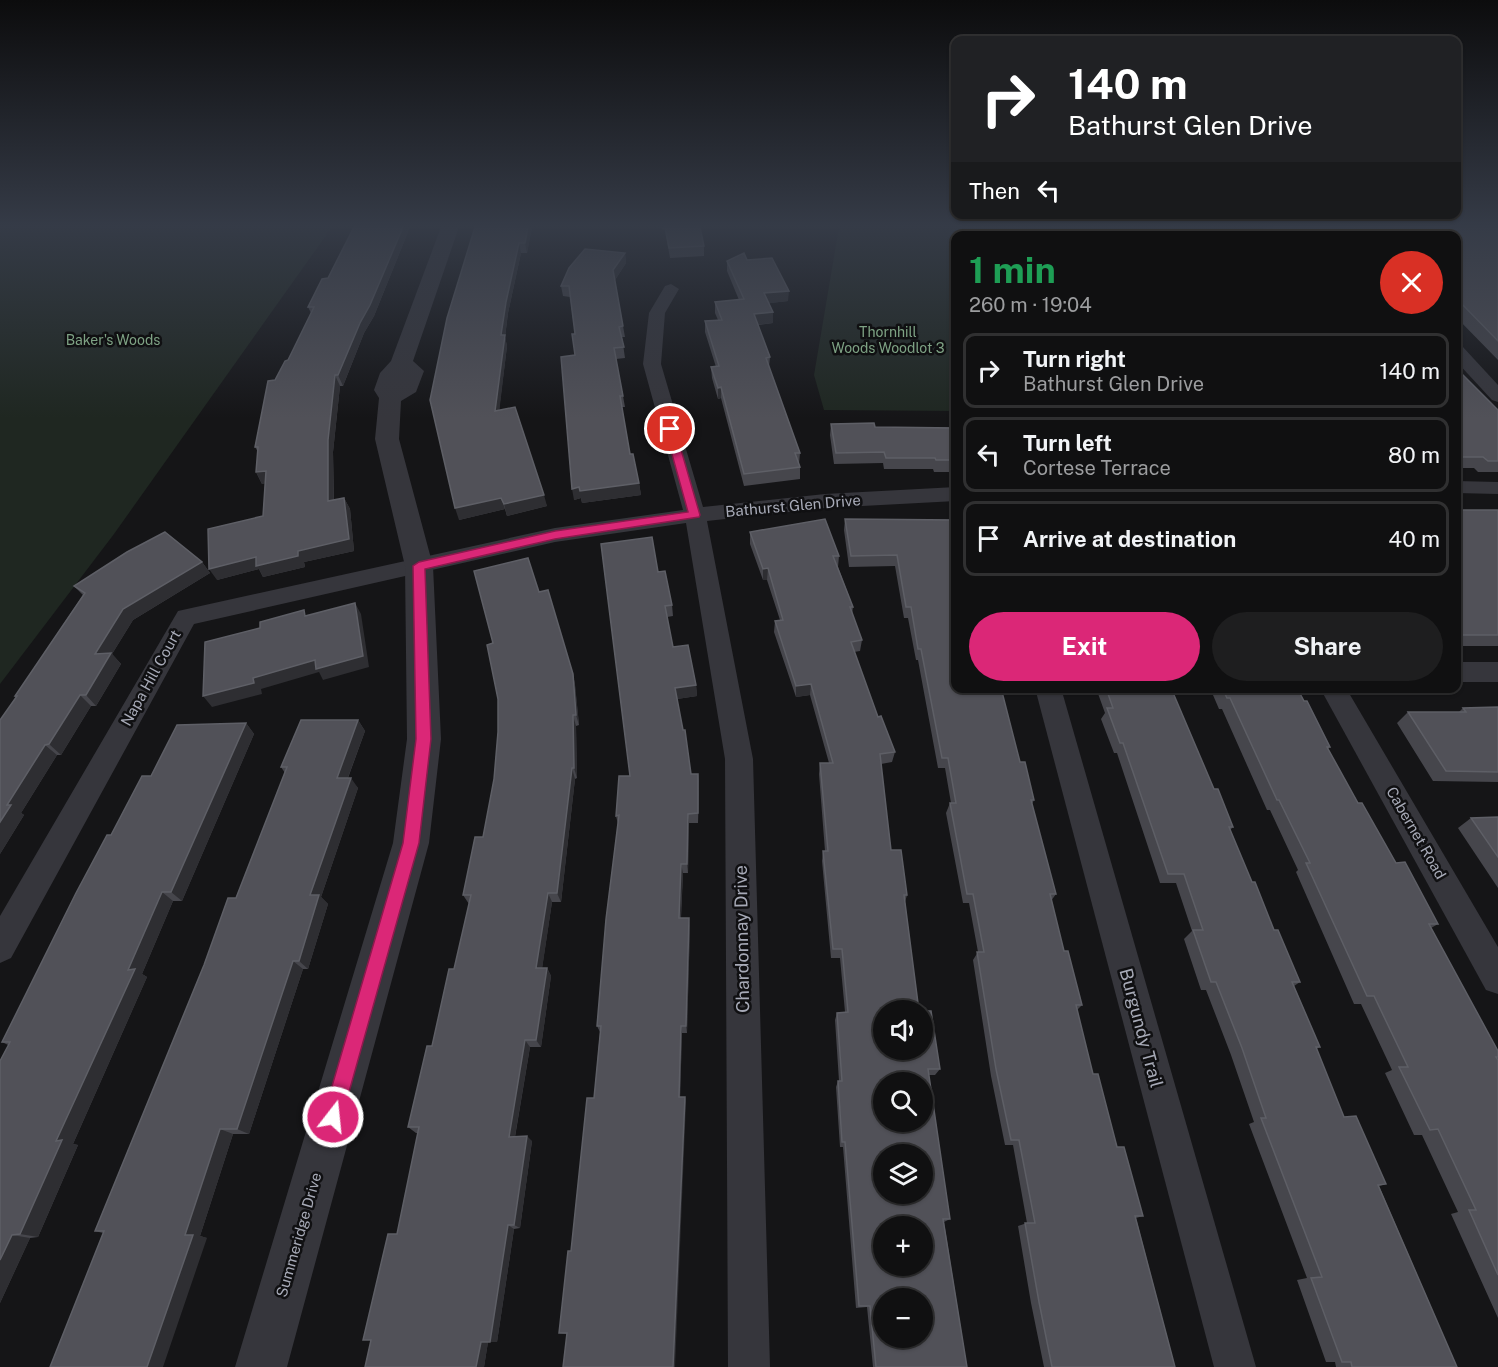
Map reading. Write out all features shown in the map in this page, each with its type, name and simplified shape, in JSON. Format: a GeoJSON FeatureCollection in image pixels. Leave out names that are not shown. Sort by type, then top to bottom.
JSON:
{"type":"FeatureCollection","features":[{"type":"Feature","properties":{"kind":"street","name":"Summeridge Drive"},"geometry":{"type":"LineString","coordinates":[[261,1367],[411,843],[424,739],[419,566],[387,438],[390,398],[408,387],[413,371],[401,363],[427,291]]}},
{"type":"Feature","properties":{"kind":"street","name":"Chardonnay Drive"},"geometry":{"type":"LineString","coordinates":[[670,291],[657,313],[652,364],[695,515],[739,759],[749,1367]]}},
{"type":"Feature","properties":{"kind":"street"},"geometry":{"type":"LineString","coordinates":[[1461,355],[1498,396]]}},
{"type":"Feature","properties":{"kind":"street"},"geometry":{"type":"LineString","coordinates":[[1461,487],[1498,488]]}},
{"type":"Feature","properties":{"kind":"street","name":"Bathurst Glen Drive"},"geometry":{"type":"LineString","coordinates":[[419,566],[555,535],[695,515],[825,501],[951,495]]}},
{"type":"Feature","properties":{"kind":"street","name":"Napa Hill Court"},"geometry":{"type":"LineString","coordinates":[[0,947],[186,617],[419,566]]}},
{"type":"Feature","properties":{"kind":"street"},"geometry":{"type":"LineString","coordinates":[[1461,672],[1498,672]]}},
{"type":"Feature","properties":{"kind":"street","name":"Burgundy Trail"},"geometry":{"type":"LineString","coordinates":[[1049,693],[1235,1367]]}},
{"type":"Feature","properties":{"kind":"street","name":"Cabernet Road"},"geometry":{"type":"LineString","coordinates":[[1336,693],[1495,968]]}},
{"type":"Feature","properties":{"kind":"green space","name":"Baker's Woods"},"geometry":{"type":"Polygon","coordinates":[[[0,291],[287,291],[114,534],[0,684],[0,291]]]}},
{"type":"Feature","properties":{"kind":"green space","name":"Thornhill Woods Woodlot 3"},"geometry":{"type":"Polygon","coordinates":[[[828,291],[951,291],[951,411],[824,410],[814,375],[828,291]]]}},
{"type":"Feature","properties":{"kind":"building"},"geometry":{"type":"Polygon","coordinates":[[[316,291],[376,291],[338,375],[335,375],[328,440],[328,501],[344,498],[349,539],[298,551],[298,556],[256,566],[256,557],[209,569],[208,529],[263,516],[266,471],[256,472],[258,447],[255,447],[268,381],[275,380],[285,361],[288,360],[314,307],[308,307],[316,291]]]}},
{"type":"Feature","properties":{"kind":"building"},"geometry":{"type":"Polygon","coordinates":[[[455,291],[508,291],[501,335],[505,335],[495,411],[515,407],[544,495],[504,504],[501,498],[455,508],[430,400],[447,318],[455,291]]]}},
{"type":"Feature","properties":{"kind":"building"},"geometry":{"type":"Polygon","coordinates":[[[570,291],[617,291],[623,326],[619,327],[624,347],[614,348],[630,454],[633,454],[639,483],[580,491],[579,487],[572,489],[561,357],[575,355],[572,334],[575,334],[570,291]]]}},
{"type":"Feature","properties":{"kind":"building"},"geometry":{"type":"Polygon","coordinates":[[[740,291],[789,291],[764,293],[773,312],[754,314],[770,357],[766,358],[800,453],[795,453],[800,467],[744,474],[721,387],[718,388],[711,367],[719,366],[705,321],[722,320],[715,302],[744,299],[740,291]]]}},
{"type":"Feature","properties":{"kind":"building"},"geometry":{"type":"Polygon","coordinates":[[[1461,291],[1498,291],[1498,341],[1461,303],[1461,291]]]}},
{"type":"Feature","properties":{"kind":"building"},"geometry":{"type":"Polygon","coordinates":[[[1461,373],[1498,410],[1498,461],[1488,461],[1483,457],[1461,457],[1461,373]]]}},
{"type":"Feature","properties":{"kind":"building"},"geometry":{"type":"Polygon","coordinates":[[[874,423],[875,427],[951,428],[951,460],[886,458],[884,452],[836,453],[831,424],[874,423]]]}},
{"type":"Feature","properties":{"kind":"building"},"geometry":{"type":"Polygon","coordinates":[[[1461,510],[1498,510],[1498,635],[1461,635],[1461,510]]]}},
{"type":"Feature","properties":{"kind":"building"},"geometry":{"type":"Polygon","coordinates":[[[825,519],[839,556],[833,556],[853,607],[850,607],[862,640],[851,642],[878,717],[881,716],[895,752],[880,754],[891,850],[901,850],[907,895],[904,895],[918,1000],[873,1000],[873,1060],[933,1060],[933,1024],[940,1069],[928,1069],[928,1072],[873,1072],[873,1132],[933,1132],[933,1103],[950,1219],[943,1219],[967,1367],[876,1367],[874,1348],[933,1348],[933,1288],[873,1288],[873,1336],[870,1306],[859,1306],[838,1081],[842,1081],[837,1013],[848,1012],[842,949],[833,949],[823,851],[828,851],[820,763],[833,763],[811,684],[796,686],[775,621],[783,620],[768,568],[763,569],[750,532],[825,519]]]}},
{"type":"Feature","properties":{"kind":"building"},"geometry":{"type":"Polygon","coordinates":[[[845,519],[951,520],[951,693],[1002,693],[1020,762],[1025,762],[1034,800],[1031,800],[1056,894],[1050,894],[1064,951],[1068,951],[1082,1005],[1076,1005],[1093,1074],[1098,1074],[1117,1147],[1124,1147],[1143,1216],[1135,1216],[1175,1367],[1052,1367],[1025,1223],[1035,1223],[1019,1140],[1011,1140],[996,1069],[977,952],[984,952],[973,894],[967,894],[950,803],[956,803],[948,758],[942,758],[911,607],[906,607],[897,555],[851,556],[845,519]]]}},
{"type":"Feature","properties":{"kind":"building"},"geometry":{"type":"Polygon","coordinates":[[[165,532],[202,562],[123,609],[95,654],[111,653],[86,695],[80,695],[49,744],[45,745],[7,805],[11,805],[0,822],[0,720],[85,593],[74,586],[127,552],[165,532]]]}},
{"type":"Feature","properties":{"kind":"building"},"geometry":{"type":"Polygon","coordinates":[[[652,537],[658,572],[665,571],[672,605],[665,606],[673,647],[688,645],[696,685],[675,688],[683,730],[685,730],[691,774],[698,774],[698,813],[688,814],[687,864],[681,864],[679,918],[689,918],[686,1026],[681,1026],[679,1097],[685,1097],[673,1367],[563,1367],[567,1333],[559,1333],[568,1251],[571,1251],[587,1098],[594,1098],[601,1026],[597,1026],[606,919],[619,815],[616,816],[619,776],[630,776],[601,544],[652,537]]]}},
{"type":"Feature","properties":{"kind":"building"},"geometry":{"type":"Polygon","coordinates":[[[528,558],[539,592],[548,590],[573,674],[576,715],[573,715],[574,768],[572,768],[557,893],[548,893],[536,968],[547,968],[536,1040],[525,1040],[509,1137],[527,1136],[514,1225],[508,1225],[490,1342],[481,1342],[476,1367],[365,1367],[371,1340],[363,1340],[388,1234],[397,1234],[419,1127],[408,1127],[427,1046],[432,1046],[449,969],[454,969],[471,895],[463,895],[475,837],[483,837],[494,779],[498,699],[487,645],[493,643],[474,571],[528,558]]]}},
{"type":"Feature","properties":{"kind":"building"},"geometry":{"type":"Polygon","coordinates":[[[355,603],[363,656],[316,669],[315,660],[253,678],[254,683],[203,696],[205,642],[260,628],[260,622],[304,610],[305,616],[355,603]]]}},
{"type":"Feature","properties":{"kind":"building"},"geometry":{"type":"Polygon","coordinates":[[[1108,693],[1173,693],[1214,789],[1218,789],[1233,827],[1229,827],[1252,882],[1255,882],[1274,930],[1278,930],[1300,982],[1292,982],[1320,1047],[1316,1047],[1344,1117],[1356,1116],[1386,1184],[1378,1185],[1457,1367],[1352,1367],[1351,1362],[1342,1362],[1311,1278],[1322,1277],[1261,1118],[1266,1118],[1242,1048],[1216,982],[1211,982],[1193,930],[1203,930],[1184,874],[1168,874],[1123,743],[1120,743],[1107,708],[1113,708],[1108,693]]]}},
{"type":"Feature","properties":{"kind":"building"},"geometry":{"type":"Polygon","coordinates":[[[1224,693],[1300,693],[1304,701],[1307,701],[1330,747],[1327,747],[1358,803],[1362,803],[1396,863],[1405,862],[1438,924],[1429,924],[1498,1051],[1498,1057],[1496,1057],[1498,1060],[1498,1275],[1469,1210],[1476,1210],[1438,1129],[1430,1130],[1399,1067],[1408,1067],[1374,996],[1367,996],[1306,863],[1310,863],[1277,800],[1230,698],[1227,698],[1224,693]]]}},
{"type":"Feature","properties":{"kind":"building"},"geometry":{"type":"Polygon","coordinates":[[[1498,707],[1498,772],[1446,771],[1408,712],[1466,712],[1463,708],[1498,707]]]}},
{"type":"Feature","properties":{"kind":"building"},"geometry":{"type":"Polygon","coordinates":[[[301,720],[358,720],[337,778],[351,778],[310,895],[319,895],[299,961],[293,961],[237,1129],[220,1129],[185,1235],[193,1235],[147,1367],[50,1367],[104,1231],[95,1231],[204,965],[228,898],[236,898],[287,767],[281,767],[301,720]]]}},
{"type":"Feature","properties":{"kind":"building"},"geometry":{"type":"Polygon","coordinates":[[[246,723],[171,892],[162,892],[128,970],[135,969],[56,1141],[62,1140],[20,1234],[12,1235],[0,1260],[0,1061],[10,1042],[2,1042],[107,835],[111,835],[142,776],[151,776],[177,725],[246,723]]]}},
{"type":"Feature","properties":{"kind":"building"},"geometry":{"type":"Polygon","coordinates":[[[1498,817],[1498,857],[1471,818],[1498,817]]]}},
{"type":"Feature","properties":{"kind":"route"},"geometry":{"type":"LineString","coordinates":[[333,1117],[411,843],[424,739],[419,566],[555,535],[695,515],[670,429]]}}]}
